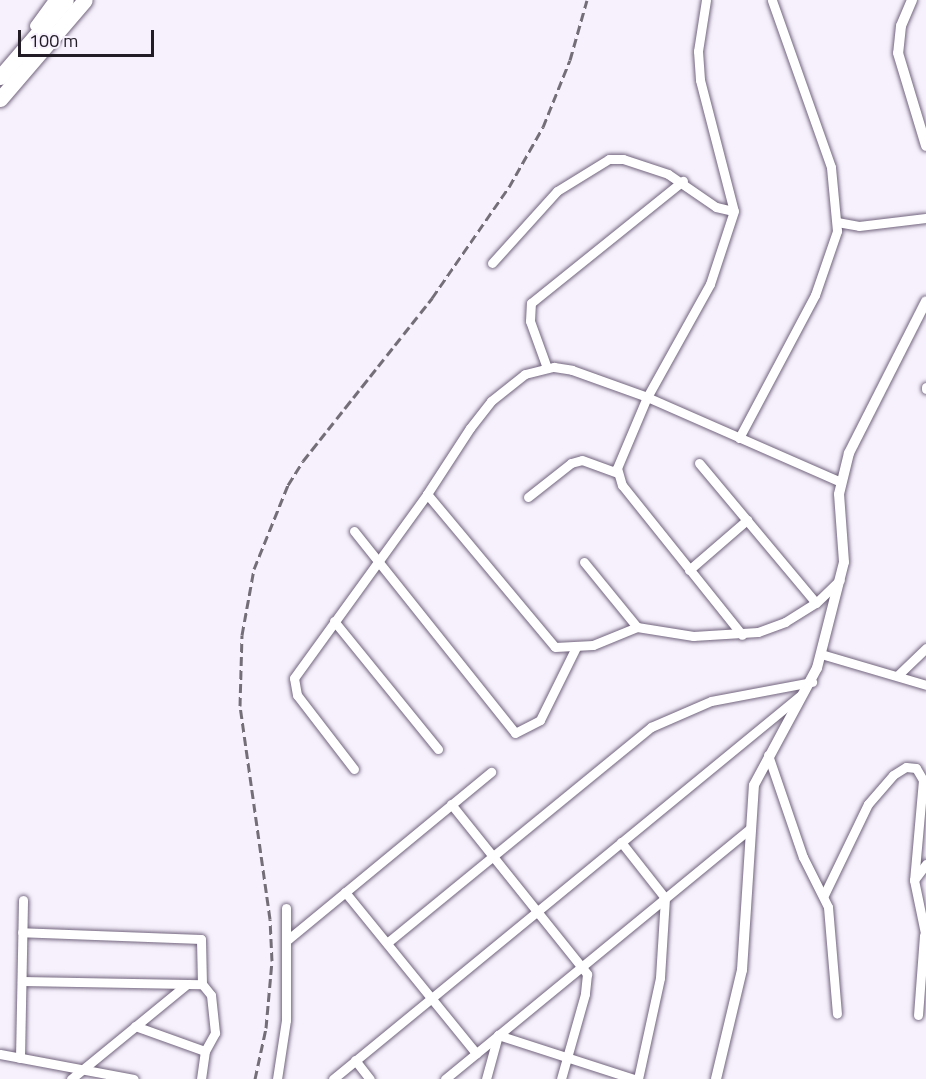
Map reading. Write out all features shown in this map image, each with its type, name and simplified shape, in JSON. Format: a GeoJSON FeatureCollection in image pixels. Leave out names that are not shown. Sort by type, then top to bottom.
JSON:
{"type":"FeatureCollection","features":[{"type":"Feature","properties":{"kind":"highway"},"geometry":{"type":"LineString","coordinates":[[0,76],[66,0]]}},
{"type":"Feature","properties":{"kind":"highway"},"geometry":{"type":"LineString","coordinates":[[0,99],[85,0]]}},
{"type":"Feature","properties":{"kind":"street"},"geometry":{"type":"LineString","coordinates":[[0,76],[54,0]]}},
{"type":"Feature","properties":{"kind":"street"},"geometry":{"type":"LineString","coordinates":[[706,0],[699,51],[700,80],[734,211],[710,284],[647,397],[620,455],[618,473],[622,485],[742,635]]}},
{"type":"Feature","properties":{"kind":"street"},"geometry":{"type":"LineString","coordinates":[[739,438],[815,295],[831,256],[837,222],[831,167],[772,0]]}},
{"type":"Feature","properties":{"kind":"street"},"geometry":{"type":"LineString","coordinates":[[912,0],[899,33],[898,53],[926,146]]}},
{"type":"Feature","properties":{"kind":"street"},"geometry":{"type":"LineString","coordinates":[[492,263],[557,191],[609,159],[623,159],[683,181],[716,207],[734,211]]}},
{"type":"Feature","properties":{"kind":"street"},"geometry":{"type":"LineString","coordinates":[[547,368],[530,321],[531,303],[683,181]]}},
{"type":"Feature","properties":{"kind":"street"},"geometry":{"type":"LineString","coordinates":[[837,222],[860,226],[926,218]]}},
{"type":"Feature","properties":{"kind":"street"},"geometry":{"type":"LineString","coordinates":[[716,1079],[742,970],[749,829],[754,785],[768,754],[810,685],[821,654],[842,578],[841,482],[849,453],[926,301]]}},
{"type":"Feature","properties":{"kind":"street"},"geometry":{"type":"LineString","coordinates":[[354,769],[294,687],[300,668],[427,494],[491,401],[525,374],[547,368],[572,370],[647,397],[841,482]]}},
{"type":"Feature","properties":{"kind":"street"},"geometry":{"type":"LineString","coordinates":[[528,496],[571,463],[582,460],[618,473]]}},
{"type":"Feature","properties":{"kind":"street"},"geometry":{"type":"LineString","coordinates":[[699,463],[816,603]]}},
{"type":"Feature","properties":{"kind":"street"},"geometry":{"type":"LineString","coordinates":[[427,494],[555,647],[593,645],[637,627],[693,636],[742,635],[785,622],[816,603],[842,578]]}},
{"type":"Feature","properties":{"kind":"street"},"geometry":{"type":"LineString","coordinates":[[689,570],[747,520]]}},
{"type":"Feature","properties":{"kind":"street"},"geometry":{"type":"LineString","coordinates":[[354,531],[515,733],[540,720],[576,647]]}},
{"type":"Feature","properties":{"kind":"street"},"geometry":{"type":"LineString","coordinates":[[584,562],[637,627]]}},
{"type":"Feature","properties":{"kind":"street"},"geometry":{"type":"LineString","coordinates":[[334,621],[438,749]]}},
{"type":"Feature","properties":{"kind":"street"},"geometry":{"type":"LineString","coordinates":[[898,675],[926,648]]}},
{"type":"Feature","properties":{"kind":"street"},"geometry":{"type":"LineString","coordinates":[[821,654],[926,685]]}},
{"type":"Feature","properties":{"kind":"street"},"geometry":{"type":"LineString","coordinates":[[333,1079],[810,685]]}},
{"type":"Feature","properties":{"kind":"street"},"geometry":{"type":"LineString","coordinates":[[387,943],[493,855],[666,718],[711,701],[810,685]]}},
{"type":"Feature","properties":{"kind":"street"},"geometry":{"type":"LineString","coordinates":[[768,754],[802,857],[824,895],[831,917],[837,1014]]}},
{"type":"Feature","properties":{"kind":"street"},"geometry":{"type":"LineString","coordinates":[[824,895],[868,804],[893,775],[906,767],[915,768],[922,780],[914,880],[925,937],[918,1015]]}},
{"type":"Feature","properties":{"kind":"street"},"geometry":{"type":"LineString","coordinates":[[286,941],[491,772]]}},
{"type":"Feature","properties":{"kind":"street"},"geometry":{"type":"LineString","coordinates":[[452,804],[583,965],[585,994],[561,1079]]}},
{"type":"Feature","properties":{"kind":"street"},"geometry":{"type":"LineString","coordinates":[[445,1079],[749,829]]}},
{"type":"Feature","properties":{"kind":"street"},"geometry":{"type":"LineString","coordinates":[[498,1035],[636,1079],[660,978],[665,898],[621,842]]}},
{"type":"Feature","properties":{"kind":"street"},"geometry":{"type":"LineString","coordinates":[[914,880],[926,864]]}},
{"type":"Feature","properties":{"kind":"street"},"geometry":{"type":"LineString","coordinates":[[345,892],[476,1053]]}},
{"type":"Feature","properties":{"kind":"street"},"geometry":{"type":"LineString","coordinates":[[20,1058],[24,900]]}},
{"type":"Feature","properties":{"kind":"street"},"geometry":{"type":"LineString","coordinates":[[277,1079],[286,1020],[286,908]]}},
{"type":"Feature","properties":{"kind":"street"},"geometry":{"type":"LineString","coordinates":[[22,932],[201,939],[202,984],[212,995],[215,1021],[215,1033],[205,1051],[201,1079]]}},
{"type":"Feature","properties":{"kind":"street"},"geometry":{"type":"LineString","coordinates":[[22,981],[202,984]]}},
{"type":"Feature","properties":{"kind":"street"},"geometry":{"type":"LineString","coordinates":[[71,1079],[187,984]]}},
{"type":"Feature","properties":{"kind":"street"},"geometry":{"type":"LineString","coordinates":[[135,1026],[205,1051]]}},
{"type":"Feature","properties":{"kind":"street"},"geometry":{"type":"LineString","coordinates":[[486,1079],[498,1035]]}},
{"type":"Feature","properties":{"kind":"street"},"geometry":{"type":"LineString","coordinates":[[0,1054],[134,1079]]}},
{"type":"Feature","properties":{"kind":"street"},"geometry":{"type":"LineString","coordinates":[[356,1060],[370,1079]]}},
{"type":"Feature","properties":{"kind":"railway"},"geometry":{"type":"LineString","coordinates":[[255,1079],[266,1028],[272,961],[270,919],[240,706],[242,635],[254,569],[288,485],[303,461],[432,298],[509,187],[543,127],[570,60],[587,0]]}}]}
